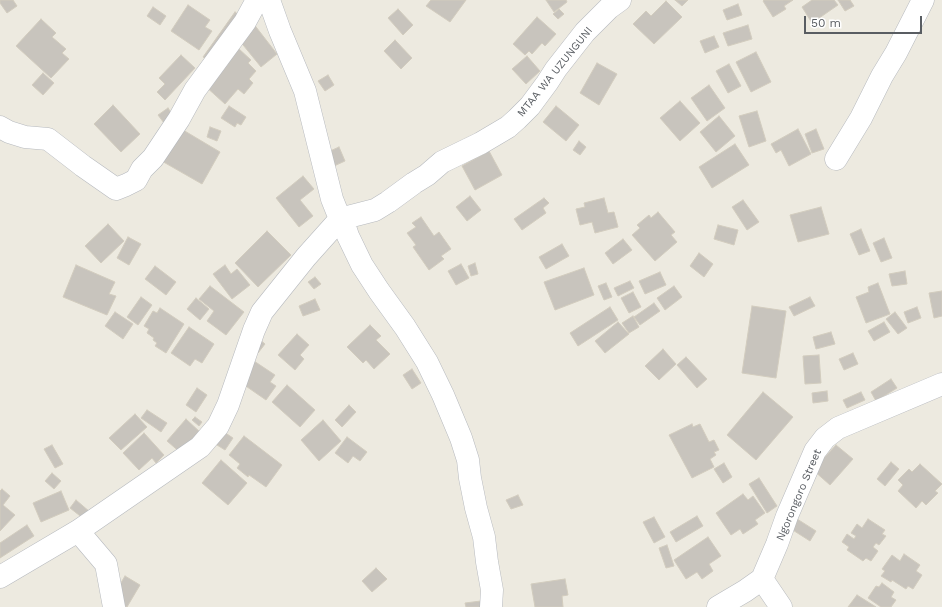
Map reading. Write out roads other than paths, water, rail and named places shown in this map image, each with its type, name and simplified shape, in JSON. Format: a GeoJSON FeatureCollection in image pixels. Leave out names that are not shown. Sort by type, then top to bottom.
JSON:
{"type":"FeatureCollection","features":[{"type":"Feature","properties":{"kind":"street"},"geometry":{"type":"LineString","coordinates":[[0,128],[25,137],[48,139],[116,189],[126,185],[136,180],[142,169],[153,158],[179,119],[195,90],[245,22],[257,0]]}},
{"type":"Feature","properties":{"kind":"street"},"geometry":{"type":"LineString","coordinates":[[269,0],[305,91],[332,199],[340,219],[362,265],[405,326],[427,362],[461,438],[468,460],[476,508],[484,537],[492,590],[491,607]]}},
{"type":"Feature","properties":{"kind":"street","name":"MTAA WA UZUNGUNI"},"geometry":{"type":"LineString","coordinates":[[340,219],[375,210],[427,175],[442,162],[481,143],[508,127],[530,106],[548,83],[556,69],[585,32],[620,0]]}},
{"type":"Feature","properties":{"kind":"street"},"geometry":{"type":"LineString","coordinates":[[836,159],[861,118],[923,0]]}},
{"type":"Feature","properties":{"kind":"street"},"geometry":{"type":"LineString","coordinates":[[0,576],[78,532],[200,447],[218,426],[228,405],[254,330],[262,312],[306,257],[340,219]]}},
{"type":"Feature","properties":{"kind":"street","name":"Ngorongoro Street"},"geometry":{"type":"LineString","coordinates":[[762,579],[815,451],[825,438],[838,428],[942,384]]}},
{"type":"Feature","properties":{"kind":"street"},"geometry":{"type":"LineString","coordinates":[[78,532],[106,564],[114,607]]}},
{"type":"Feature","properties":{"kind":"street"},"geometry":{"type":"LineString","coordinates":[[718,607],[762,579],[781,607]]}}]}
